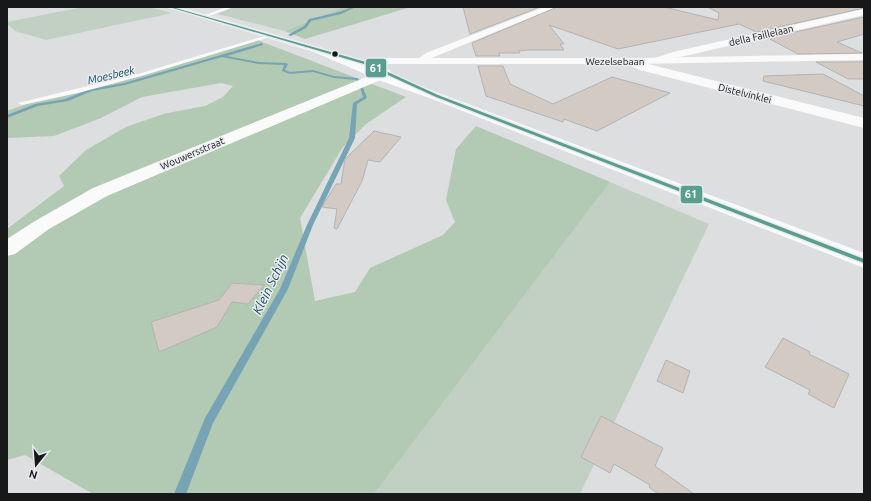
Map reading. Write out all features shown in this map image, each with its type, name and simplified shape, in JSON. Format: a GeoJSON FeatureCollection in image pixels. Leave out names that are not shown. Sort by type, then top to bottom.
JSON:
{"type":"FeatureCollection","features":[{"type":"Feature","properties":{"kind":"street"},"geometry":{"type":"LineString","coordinates":[[170,7],[365,63],[382,74]]}},
{"type":"Feature","properties":{"kind":"street"},"geometry":{"type":"LineString","coordinates":[[421,61],[430,55],[552,7]]}},
{"type":"Feature","properties":{"kind":"street","name":"della Faillelaan"},"geometry":{"type":"LineString","coordinates":[[659,60],[673,55],[864,12]]}},
{"type":"Feature","properties":{"kind":"street"},"geometry":{"type":"LineString","coordinates":[[318,50],[864,261]]}},
{"type":"Feature","properties":{"kind":"street","name":"Wezelsebaan"},"geometry":{"type":"LineString","coordinates":[[365,63],[378,61],[627,61],[864,57]]}},
{"type":"Feature","properties":{"kind":"street","name":"Distelvinklei"},"geometry":{"type":"LineString","coordinates":[[627,61],[652,69],[864,123]]}},
{"type":"Feature","properties":{"kind":"street","name":"Wouwersstraat"},"geometry":{"type":"LineString","coordinates":[[7,249],[42,225],[100,192],[382,74]]}},
{"type":"Feature","properties":{"kind":"lane"},"geometry":{"type":"LineString","coordinates":[[205,16],[231,7]]}},
{"type":"Feature","properties":{"kind":"lane"},"geometry":{"type":"LineString","coordinates":[[22,102],[78,91],[143,74],[270,36]]}},
{"type":"Feature","properties":{"kind":"green space"},"geometry":{"type":"Polygon","coordinates":[[[83,7],[148,7],[172,13],[46,40],[15,31],[7,24],[7,22],[83,7]]]}},
{"type":"Feature","properties":{"kind":"green space"},"geometry":{"type":"Polygon","coordinates":[[[235,7],[344,7],[285,31],[217,14],[235,7]]]}},
{"type":"Feature","properties":{"kind":"green space"},"geometry":{"type":"Polygon","coordinates":[[[344,7],[411,7],[305,39],[285,31],[344,7]]]}},
{"type":"Feature","properties":{"kind":"green space"},"geometry":{"type":"Polygon","coordinates":[[[257,40],[406,97],[366,124],[343,147],[300,218],[315,301],[355,292],[370,268],[443,235],[455,222],[446,200],[456,149],[476,126],[610,182],[374,494],[93,494],[25,455],[7,460],[7,229],[64,186],[59,176],[86,150],[126,127],[163,114],[205,106],[223,97],[233,86],[221,83],[142,97],[101,118],[54,136],[7,138],[7,111],[38,100],[78,91],[257,40]]]}},
{"type":"Feature","properties":{"kind":"green space"},"geometry":{"type":"Polygon","coordinates":[[[610,182],[709,224],[580,494],[374,494],[610,182]]]}},
{"type":"Feature","properties":{"kind":"building"},"geometry":{"type":"Polygon","coordinates":[[[463,7],[540,7],[470,34],[463,7]]]}},
{"type":"Feature","properties":{"kind":"building"},"geometry":{"type":"Polygon","coordinates":[[[557,7],[664,7],[718,20],[719,13],[707,7],[864,8],[756,32],[739,24],[618,49],[549,25],[564,44],[560,44],[564,50],[528,50],[519,51],[520,53],[499,53],[500,56],[476,56],[472,43],[557,7]]]}},
{"type":"Feature","properties":{"kind":"building"},"geometry":{"type":"Polygon","coordinates":[[[864,17],[864,34],[837,42],[862,53],[798,54],[768,38],[864,17]]]}},
{"type":"Feature","properties":{"kind":"building"},"geometry":{"type":"Polygon","coordinates":[[[816,62],[864,62],[864,79],[848,79],[816,62]]]}},
{"type":"Feature","properties":{"kind":"building"},"geometry":{"type":"Polygon","coordinates":[[[478,66],[503,66],[510,84],[553,104],[612,77],[670,93],[597,131],[564,119],[563,122],[486,96],[478,66]]]}},
{"type":"Feature","properties":{"kind":"building"},"geometry":{"type":"Polygon","coordinates":[[[823,74],[864,96],[864,106],[763,81],[764,76],[823,74]]]}},
{"type":"Feature","properties":{"kind":"building"},"geometry":{"type":"Polygon","coordinates":[[[374,131],[401,137],[380,162],[368,160],[362,181],[337,229],[334,228],[337,209],[322,207],[336,184],[341,184],[345,159],[374,131]]]}},
{"type":"Feature","properties":{"kind":"building"},"geometry":{"type":"Polygon","coordinates":[[[232,283],[264,285],[248,304],[232,302],[217,327],[159,352],[151,322],[219,300],[232,283]]]}},
{"type":"Feature","properties":{"kind":"building"},"geometry":{"type":"Polygon","coordinates":[[[783,338],[810,352],[809,354],[849,374],[834,408],[808,394],[810,390],[765,367],[783,338]]]}},
{"type":"Feature","properties":{"kind":"building"},"geometry":{"type":"Polygon","coordinates":[[[666,360],[690,371],[683,393],[657,381],[666,360]]]}},
{"type":"Feature","properties":{"kind":"building"},"geometry":{"type":"Polygon","coordinates":[[[601,416],[663,448],[655,466],[694,494],[658,494],[649,487],[650,485],[614,464],[610,473],[581,457],[601,416]]]}},
{"type":"Feature","properties":{"kind":"waterway","name":"Klein Schijn"},"geometry":{"type":"LineString","coordinates":[[290,35],[305,27],[310,20],[340,13],[355,7]]}},
{"type":"Feature","properties":{"kind":"waterway","name":"Klein Schijn"},"geometry":{"type":"LineString","coordinates":[[222,56],[262,44]]}},
{"type":"Feature","properties":{"kind":"waterway","name":"Moesbeek"},"geometry":{"type":"LineString","coordinates":[[7,117],[37,105],[66,100],[91,90],[124,84],[222,56]]}},
{"type":"Feature","properties":{"kind":"waterway","name":"Klein Schijn"},"geometry":{"type":"LineString","coordinates":[[222,56],[258,63],[286,64],[283,70],[290,73],[313,71],[334,77],[357,79],[358,81]]}},
{"type":"Feature","properties":{"kind":"waterway","name":"Klein Schijn"},"geometry":{"type":"LineString","coordinates":[[180,494],[209,421],[284,289],[310,225],[352,138],[355,103],[365,98],[360,85]]}},
{"type":"Feature","properties":{"kind":"transit line","name":"61"},"geometry":{"type":"LineString","coordinates":[[170,7],[365,63],[437,96],[864,261]]}}]}
